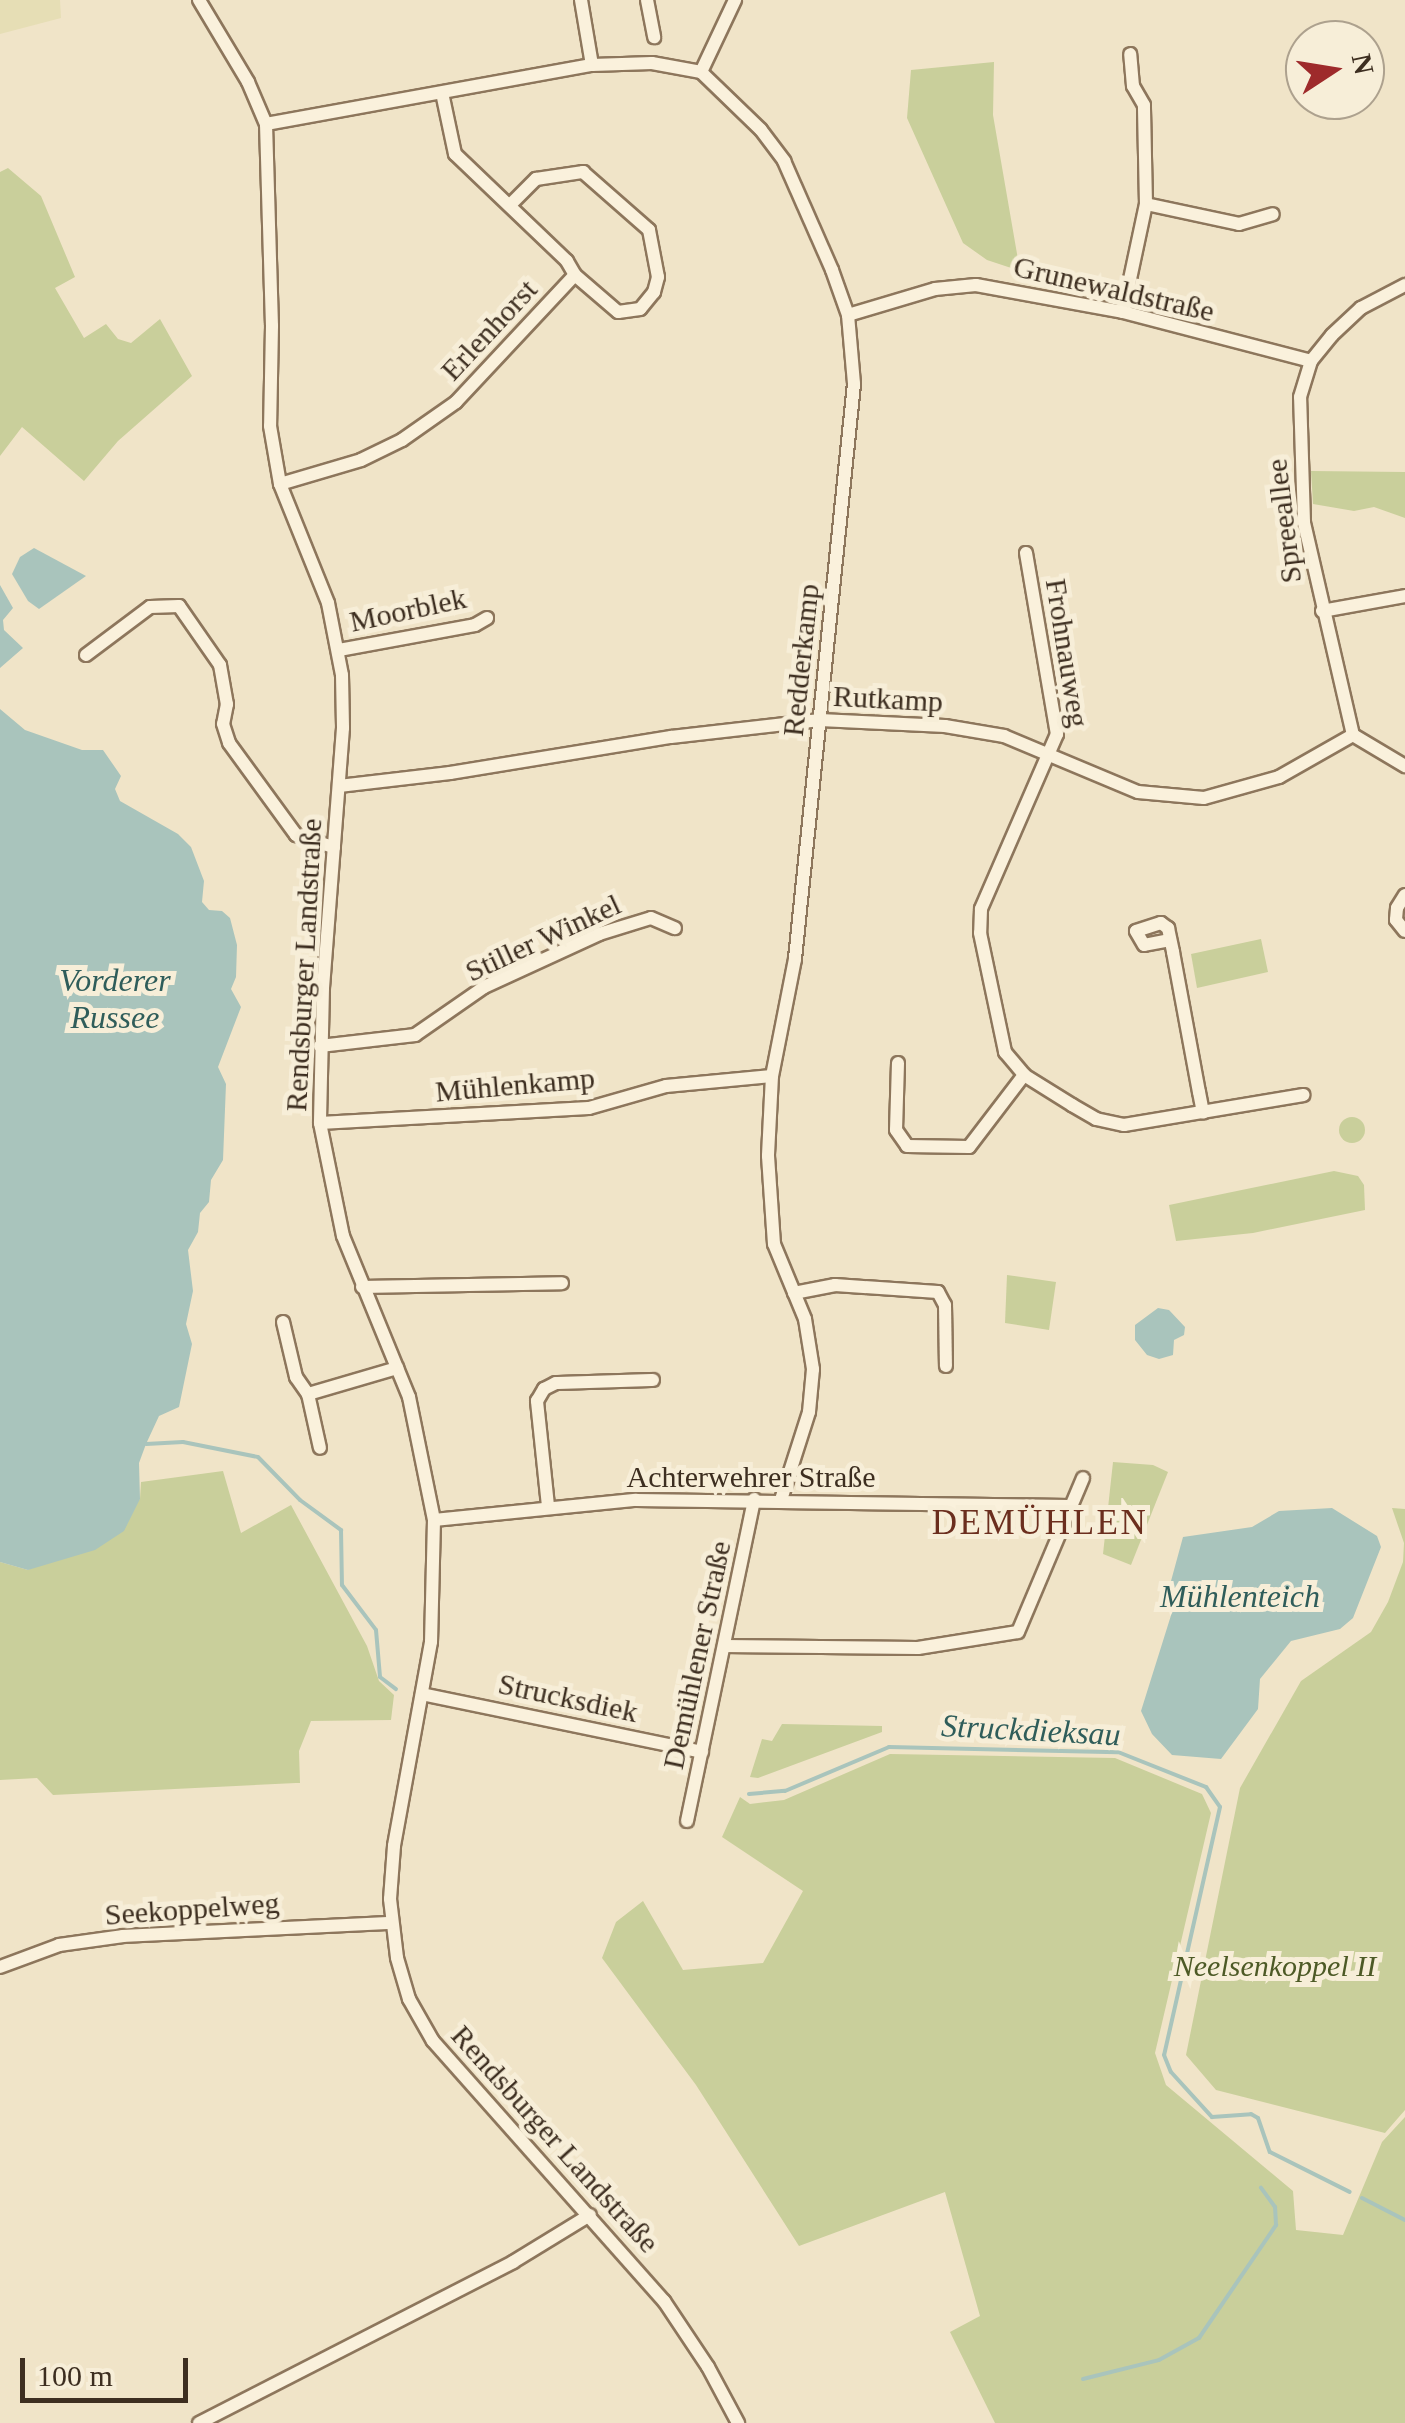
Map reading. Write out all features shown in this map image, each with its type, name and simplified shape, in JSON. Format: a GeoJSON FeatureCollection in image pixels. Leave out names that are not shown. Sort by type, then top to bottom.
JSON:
{"type":"FeatureCollection","features":[{"type":"Feature","properties":{"kind":"street","name":"Rendsburger Landstraße"},"geometry":{"type":"LineString","coordinates":[[199,0],[248,82],[266,124],[272,326],[270,426],[280,484],[328,603],[339,650],[344,698],[320,1046],[320,1122],[339,1219],[362,1287],[398,1368],[422,1448],[434,1520],[434,1602],[422,1694],[394,1846],[392,1923],[404,1984],[426,2033],[674,2315],[738,2423]]}},
{"type":"Feature","properties":{"kind":"street"},"geometry":{"type":"LineString","coordinates":[[581,0],[592,65]]}},
{"type":"Feature","properties":{"kind":"street"},"geometry":{"type":"LineString","coordinates":[[647,0],[654,36]]}},
{"type":"Feature","properties":{"kind":"street"},"geometry":{"type":"LineString","coordinates":[[266,124],[592,65],[652,63],[701,72],[736,0]]}},
{"type":"Feature","properties":{"kind":"street"},"geometry":{"type":"LineString","coordinates":[[1123,312],[1146,204],[1144,105],[1133,86],[1130,54]]}},
{"type":"Feature","properties":{"kind":"street","name":"Redderkamp"},"geometry":{"type":"LineString","coordinates":[[701,72],[762,130],[784,162],[848,316],[854,384],[790,997],[772,1076],[768,1191],[774,1244],[812,1350],[813,1391],[781,1500]]}},
{"type":"Feature","properties":{"kind":"street","name":"Erlenhorst"},"geometry":{"type":"LineString","coordinates":[[280,484],[360,460],[402,440],[456,402],[575,275],[567,261],[455,154],[442,94]]}},
{"type":"Feature","properties":{"kind":"street"},"geometry":{"type":"LineString","coordinates":[[510,204],[536,180],[583,172],[648,230],[658,277],[654,292],[640,308],[618,312],[575,275]]}},
{"type":"Feature","properties":{"kind":"street"},"geometry":{"type":"LineString","coordinates":[[1146,204],[1239,224],[1274,214]]}},
{"type":"Feature","properties":{"kind":"street"},"geometry":{"type":"LineString","coordinates":[[1311,361],[1361,308],[1405,284]]}},
{"type":"Feature","properties":{"kind":"street","name":"Grunewaldstraße"},"geometry":{"type":"LineString","coordinates":[[848,316],[935,289],[976,285],[1123,312],[1311,361]]}},
{"type":"Feature","properties":{"kind":"street","name":"Spreeallee"},"geometry":{"type":"LineString","coordinates":[[1311,361],[1300,397],[1300,492],[1322,611],[1353,734]]}},
{"type":"Feature","properties":{"kind":"street","name":"Frohnauweg"},"geometry":{"type":"LineString","coordinates":[[1026,553],[1057,722],[1050,759]]}},
{"type":"Feature","properties":{"kind":"street"},"geometry":{"type":"LineString","coordinates":[[1322,611],[1405,596]]}},
{"type":"Feature","properties":{"kind":"street"},"geometry":{"type":"LineString","coordinates":[[86,656],[150,607],[179,606],[220,666],[227,704],[223,724],[229,743],[296,835],[334,847]]}},
{"type":"Feature","properties":{"kind":"street","name":"Moorblek"},"geometry":{"type":"LineString","coordinates":[[339,650],[475,626],[487,618]]}},
{"type":"Feature","properties":{"kind":"street","name":"Rutkamp"},"geometry":{"type":"LineString","coordinates":[[339,786],[671,736],[820,720],[965,729],[1004,736],[1050,759],[1138,792],[1204,798],[1278,777],[1353,734]]}},
{"type":"Feature","properties":{"kind":"street"},"geometry":{"type":"LineString","coordinates":[[1353,734],[1405,766]]}},
{"type":"Feature","properties":{"kind":"street"},"geometry":{"type":"LineString","coordinates":[[1050,759],[992,879],[980,919],[1001,1040],[1010,1060],[1024,1075],[1110,1122],[1136,1125],[1304,1095]]}},
{"type":"Feature","properties":{"kind":"street"},"geometry":{"type":"LineString","coordinates":[[1405,894],[1396,920],[1405,931]]}},
{"type":"Feature","properties":{"kind":"street","name":"Stiller Winkel"},"geometry":{"type":"LineString","coordinates":[[320,1046],[415,1035],[484,987],[600,934],[650,918],[675,928]]}},
{"type":"Feature","properties":{"kind":"street"},"geometry":{"type":"LineString","coordinates":[[1170,940],[1203,1113]]}},
{"type":"Feature","properties":{"kind":"street"},"geometry":{"type":"LineString","coordinates":[[898,1064],[896,1130],[907,1146],[969,1147],[1024,1075]]}},
{"type":"Feature","properties":{"kind":"street","name":"Mühlenkamp"},"geometry":{"type":"LineString","coordinates":[[320,1122],[589,1108],[666,1086],[772,1076]]}},
{"type":"Feature","properties":{"kind":"street"},"geometry":{"type":"LineString","coordinates":[[362,1287],[562,1284]]}},
{"type":"Feature","properties":{"kind":"street"},"geometry":{"type":"LineString","coordinates":[[794,1293],[835,1285],[938,1292],[945,1304],[946,1366]]}},
{"type":"Feature","properties":{"kind":"street"},"geometry":{"type":"LineString","coordinates":[[283,1322],[296,1376],[308,1394],[320,1448]]}},
{"type":"Feature","properties":{"kind":"street"},"geometry":{"type":"LineString","coordinates":[[308,1394],[398,1368]]}},
{"type":"Feature","properties":{"kind":"street"},"geometry":{"type":"LineString","coordinates":[[548,1506],[537,1400],[544,1389],[556,1384],[653,1380]]}},
{"type":"Feature","properties":{"kind":"street"},"geometry":{"type":"LineString","coordinates":[[724,1646],[918,1648],[1018,1632],[1084,1478]]}},
{"type":"Feature","properties":{"kind":"street","name":"Achterwehrer Straße"},"geometry":{"type":"LineString","coordinates":[[434,1520],[548,1506],[754,1499],[1069,1506]]}},
{"type":"Feature","properties":{"kind":"street","name":"Demühlener Straße"},"geometry":{"type":"LineString","coordinates":[[687,1821],[754,1499]]}},
{"type":"Feature","properties":{"kind":"street","name":"Strucksdiek"},"geometry":{"type":"LineString","coordinates":[[422,1694],[702,1752]]}},
{"type":"Feature","properties":{"kind":"street","name":"Seekoppelweg"},"geometry":{"type":"LineString","coordinates":[[0,1967],[60,1944],[123,1936],[392,1923]]}},
{"type":"Feature","properties":{"kind":"street"},"geometry":{"type":"LineString","coordinates":[[199,2423],[513,2262],[590,2215]]}},
{"type":"Feature","properties":{"kind":"shaded area"},"geometry":{"type":"Polygon","coordinates":[[[0,0],[60,0],[61,18],[0,34],[0,0]]]}},
{"type":"Feature","properties":{"kind":"green space"},"geometry":{"type":"Polygon","coordinates":[[[994,62],[993,115],[1020,271],[987,260],[963,243],[907,118],[911,70],[994,62]]]}},
{"type":"Feature","properties":{"kind":"green space"},"geometry":{"type":"Polygon","coordinates":[[[8,168],[41,196],[75,277],[55,288],[84,338],[106,324],[118,339],[131,343],[160,319],[192,376],[118,441],[84,481],[22,427],[0,456],[0,172],[8,168]]]}},
{"type":"Feature","properties":{"kind":"green space"},"geometry":{"type":"Polygon","coordinates":[[[1311,471],[1405,472],[1405,518],[1374,507],[1354,511],[1313,504],[1311,471]]]}},
{"type":"Feature","properties":{"kind":"green space"},"geometry":{"type":"Polygon","coordinates":[[[1261,939],[1268,972],[1197,988],[1191,954],[1261,939]]]}},
{"type":"Feature","properties":{"kind":"green space"},"geometry":{"type":"Polygon","coordinates":[[[1352,1117],[1361,1121],[1365,1130],[1361,1139],[1352,1143],[1343,1139],[1339,1130],[1343,1121],[1352,1117]]]}},
{"type":"Feature","properties":{"kind":"green space"},"geometry":{"type":"Polygon","coordinates":[[[1334,1171],[1358,1176],[1364,1185],[1365,1210],[1253,1233],[1176,1241],[1169,1205],[1334,1171]]]}},
{"type":"Feature","properties":{"kind":"green space"},"geometry":{"type":"Polygon","coordinates":[[[1007,1275],[1056,1282],[1049,1330],[1005,1323],[1007,1275]]]}},
{"type":"Feature","properties":{"kind":"green space"},"geometry":{"type":"Polygon","coordinates":[[[1113,1462],[1153,1465],[1168,1472],[1131,1565],[1103,1554],[1113,1462]]]}},
{"type":"Feature","properties":{"kind":"green space"},"geometry":{"type":"Polygon","coordinates":[[[223,1471],[241,1533],[291,1505],[367,1646],[379,1681],[394,1695],[391,1720],[311,1721],[299,1751],[300,1783],[53,1795],[37,1778],[0,1780],[0,1562],[28,1570],[140,1499],[141,1482],[223,1471]]]}},
{"type":"Feature","properties":{"kind":"green space","name":"Neelsenkoppel II"},"geometry":{"type":"Polygon","coordinates":[[[1392,1508],[1405,1509],[1405,2110],[1385,2133],[1216,2090],[1186,2055],[1240,1788],[1301,1681],[1371,1632],[1388,1602],[1403,1562],[1404,1543],[1392,1508]]]}},
{"type":"Feature","properties":{"kind":"green space"},"geometry":{"type":"Polygon","coordinates":[[[782,1724],[882,1726],[882,1732],[758,1778],[750,1777],[762,1739],[772,1741],[782,1724]]]}},
{"type":"Feature","properties":{"kind":"green space"},"geometry":{"type":"Polygon","coordinates":[[[890,1754],[1115,1758],[1202,1794],[1211,1813],[1155,2053],[1166,2085],[1293,2191],[1296,2230],[1343,2235],[1382,2142],[1405,2117],[1405,2423],[995,2423],[950,2332],[980,2316],[945,2192],[799,2246],[696,2085],[602,1958],[616,1922],[643,1901],[683,1970],[763,1963],[803,1891],[722,1837],[740,1797],[750,1804],[784,1800],[890,1754]]]}},
{"type":"Feature","properties":{"kind":"water"},"geometry":{"type":"Polygon","coordinates":[[[34,548],[86,576],[39,609],[28,601],[12,574],[20,557],[34,548]]]}},
{"type":"Feature","properties":{"kind":"water"},"geometry":{"type":"Polygon","coordinates":[[[0,585],[13,608],[3,620],[4,630],[23,648],[0,668],[0,585]]]}},
{"type":"Feature","properties":{"kind":"water","name":"Vorderer Russee"},"geometry":{"type":"Polygon","coordinates":[[[0,709],[25,730],[82,750],[103,750],[121,776],[115,789],[120,801],[178,834],[191,847],[204,881],[202,902],[209,910],[222,911],[230,918],[237,945],[236,977],[231,989],[241,1007],[218,1067],[226,1084],[223,1160],[211,1180],[209,1202],[200,1213],[198,1232],[188,1250],[193,1291],[186,1324],[192,1344],[179,1407],[159,1416],[146,1444],[139,1463],[140,1499],[124,1531],[95,1550],[28,1570],[0,1562],[0,709]]]}},
{"type":"Feature","properties":{"kind":"water"},"geometry":{"type":"Polygon","coordinates":[[[1158,1308],[1169,1310],[1185,1327],[1184,1335],[1174,1340],[1173,1355],[1159,1359],[1147,1355],[1135,1340],[1135,1325],[1158,1308]]]}},
{"type":"Feature","properties":{"kind":"water","name":"Mühlenteich"},"geometry":{"type":"Polygon","coordinates":[[[1332,1508],[1377,1536],[1381,1547],[1353,1618],[1340,1629],[1291,1641],[1260,1679],[1258,1709],[1221,1759],[1172,1755],[1152,1734],[1141,1711],[1173,1609],[1171,1581],[1183,1537],[1252,1527],[1279,1511],[1332,1508]]]}},
{"type":"Feature","properties":{"kind":"waterway","name":"Struckdieksau"},"geometry":{"type":"LineString","coordinates":[[146,1444],[183,1442],[258,1457],[300,1500],[341,1530],[342,1585],[376,1630],[380,1677],[396,1689]]}},
{"type":"Feature","properties":{"kind":"waterway","name":"Struckdieksau"},"geometry":{"type":"LineString","coordinates":[[749,1794],[785,1791],[889,1747],[1118,1752],[1206,1787],[1220,1807],[1164,2055],[1171,2072],[1212,2117],[1251,2114],[1258,2118],[1270,2152],[1350,2192]]}},
{"type":"Feature","properties":{"kind":"waterway"},"geometry":{"type":"LineString","coordinates":[[1083,2379],[1159,2360],[1199,2338],[1276,2225],[1275,2207],[1261,2188]]}},
{"type":"Feature","properties":{"kind":"waterway","name":"Struckdieksau"},"geometry":{"type":"LineString","coordinates":[[1362,2198],[1405,2220]]}},
{"type":"Feature","properties":{"kind":"district","name":"DEMÜHLEN"},"geometry":{"type":"Point","coordinates":[1040,1523]}}]}
